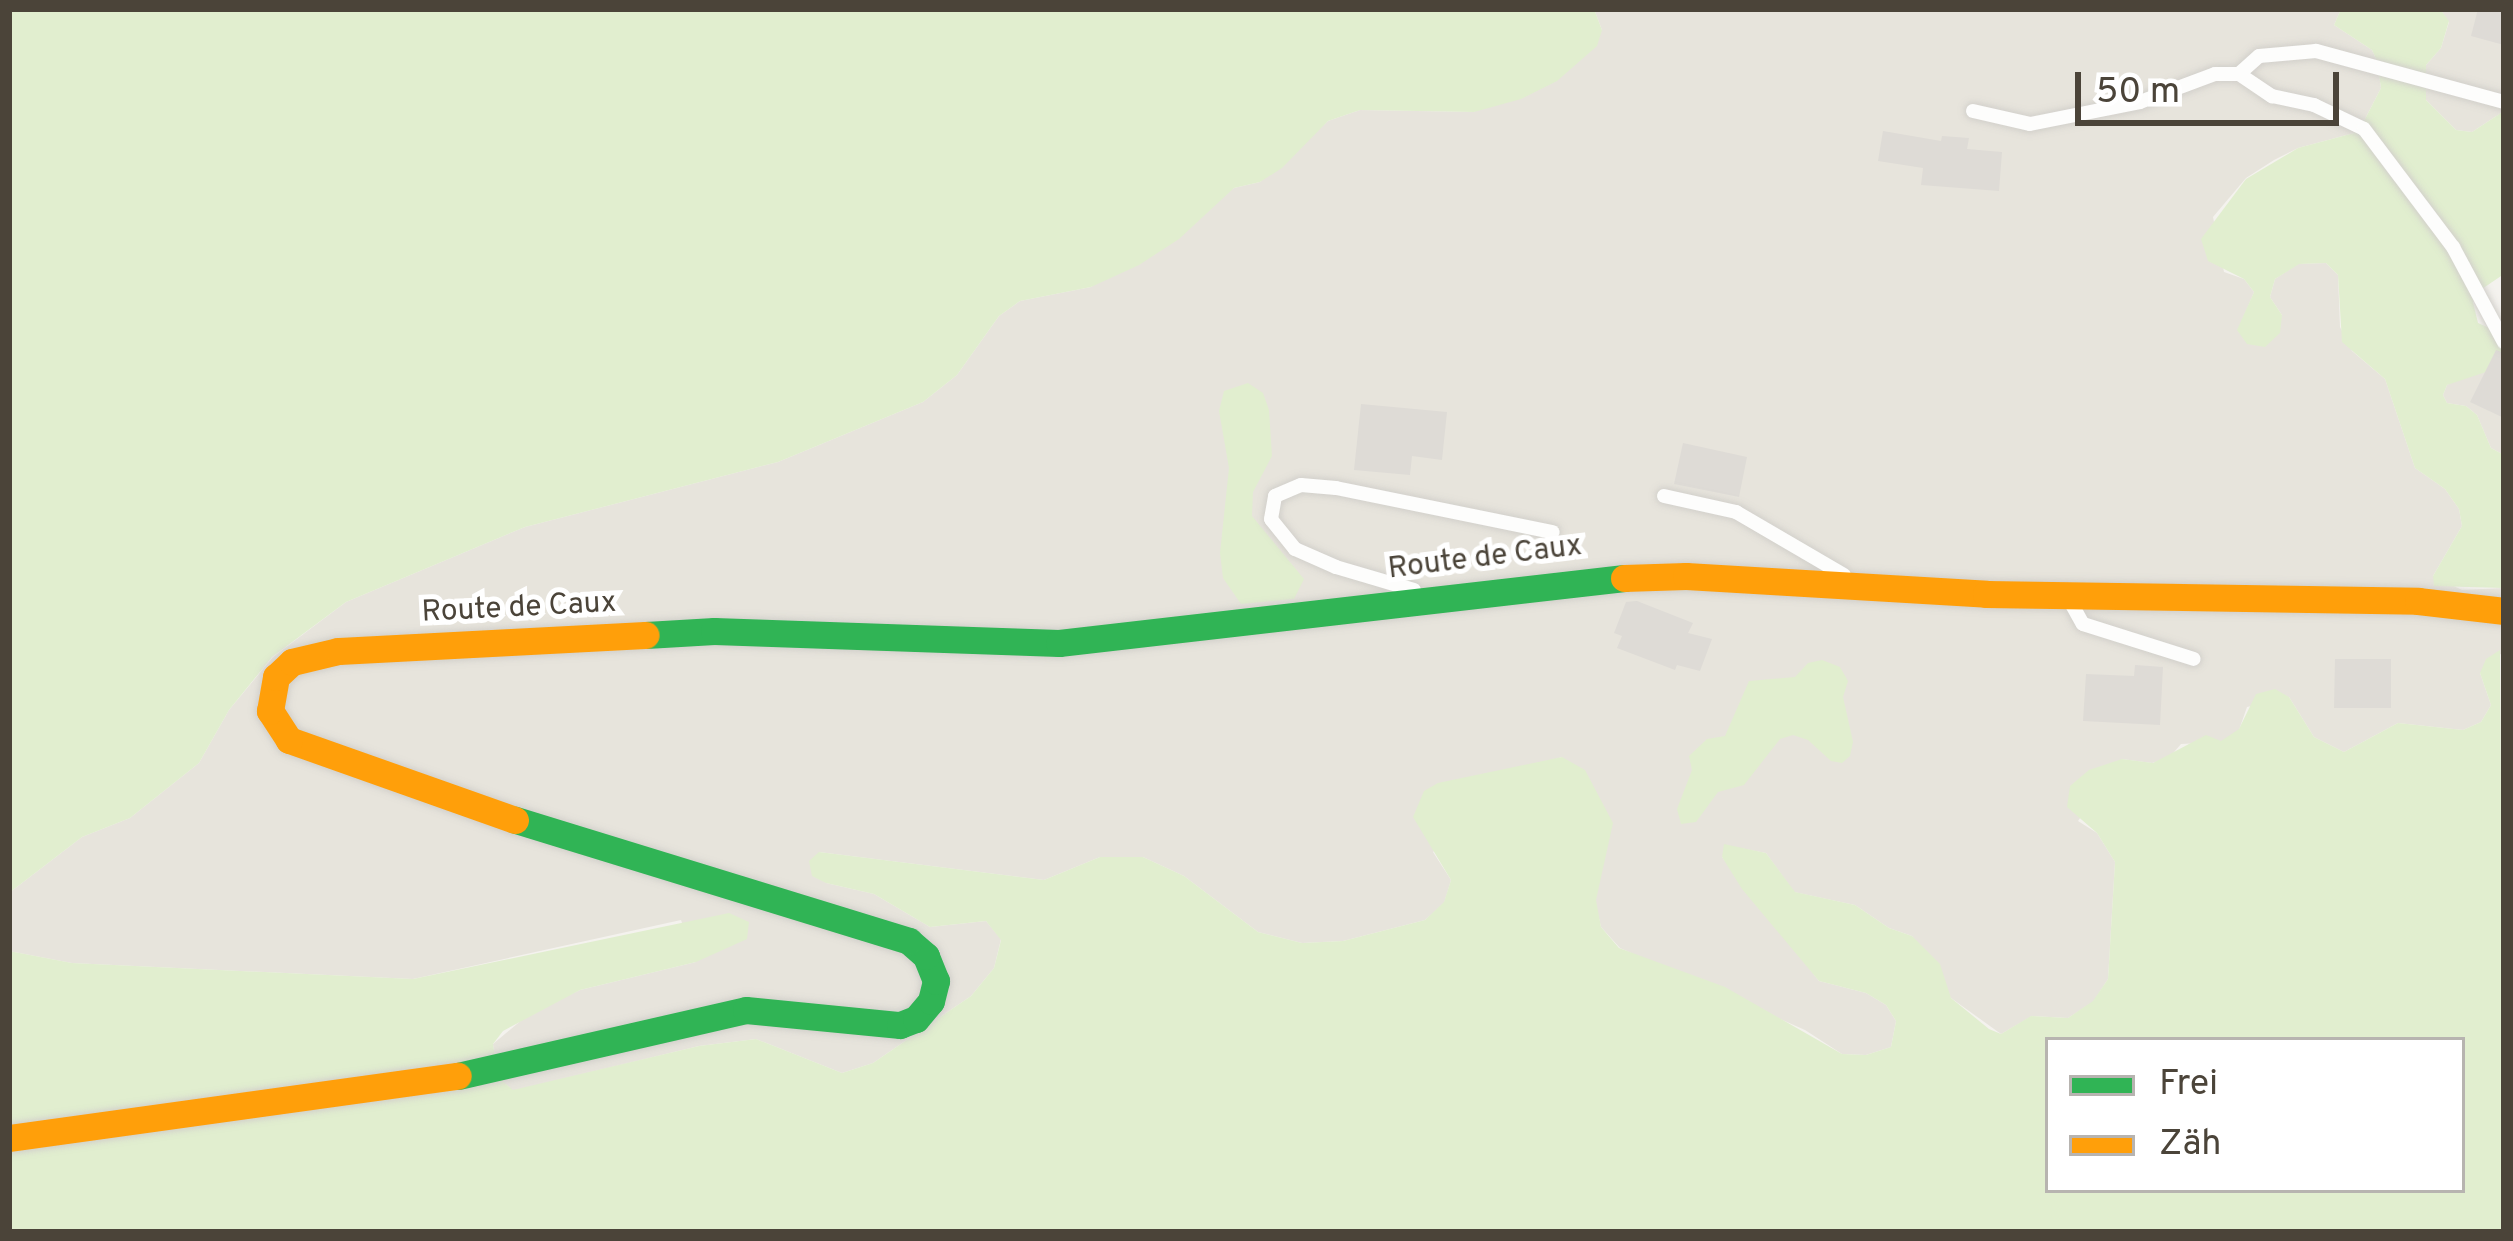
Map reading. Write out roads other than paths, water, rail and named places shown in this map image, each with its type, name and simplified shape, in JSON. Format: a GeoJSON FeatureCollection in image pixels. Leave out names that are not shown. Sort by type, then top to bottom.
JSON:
{"type":"FeatureCollection","features":[{"type":"Feature","properties":{"kind":"street","name":"Route de Caux"},"geometry":{"type":"LineString","coordinates":[[9,1138],[462,1075],[722,1013],[793,1012],[900,1025],[916,1019],[931,1000],[936,981],[926,956],[909,941],[496,814],[289,740],[270,711],[269,693],[292,662],[338,652],[714,631],[1059,644],[1608,578],[1686,576],[2069,594],[2418,601],[2504,611]]}},
{"type":"Feature","properties":{"kind":"lane"},"geometry":{"type":"LineString","coordinates":[[2239,74],[2259,56],[2316,51],[2504,102]]}},
{"type":"Feature","properties":{"kind":"lane"},"geometry":{"type":"LineString","coordinates":[[1973,112],[2030,124],[2140,102],[2215,74],[2239,74],[2272,96],[2330,111],[2364,129],[2453,248],[2504,342]]}},
{"type":"Feature","properties":{"kind":"lane"},"geometry":{"type":"LineString","coordinates":[[1417,600],[1416,591],[1295,549],[1271,519],[1275,496],[1300,485],[1336,488],[1552,532]]}},
{"type":"Feature","properties":{"kind":"lane"},"geometry":{"type":"LineString","coordinates":[[1664,496],[1736,512],[1769,528],[1844,572],[1847,586]]}},
{"type":"Feature","properties":{"kind":"lane"},"geometry":{"type":"LineString","coordinates":[[2069,594],[2072,610],[2083,624],[2194,659]]}}]}
